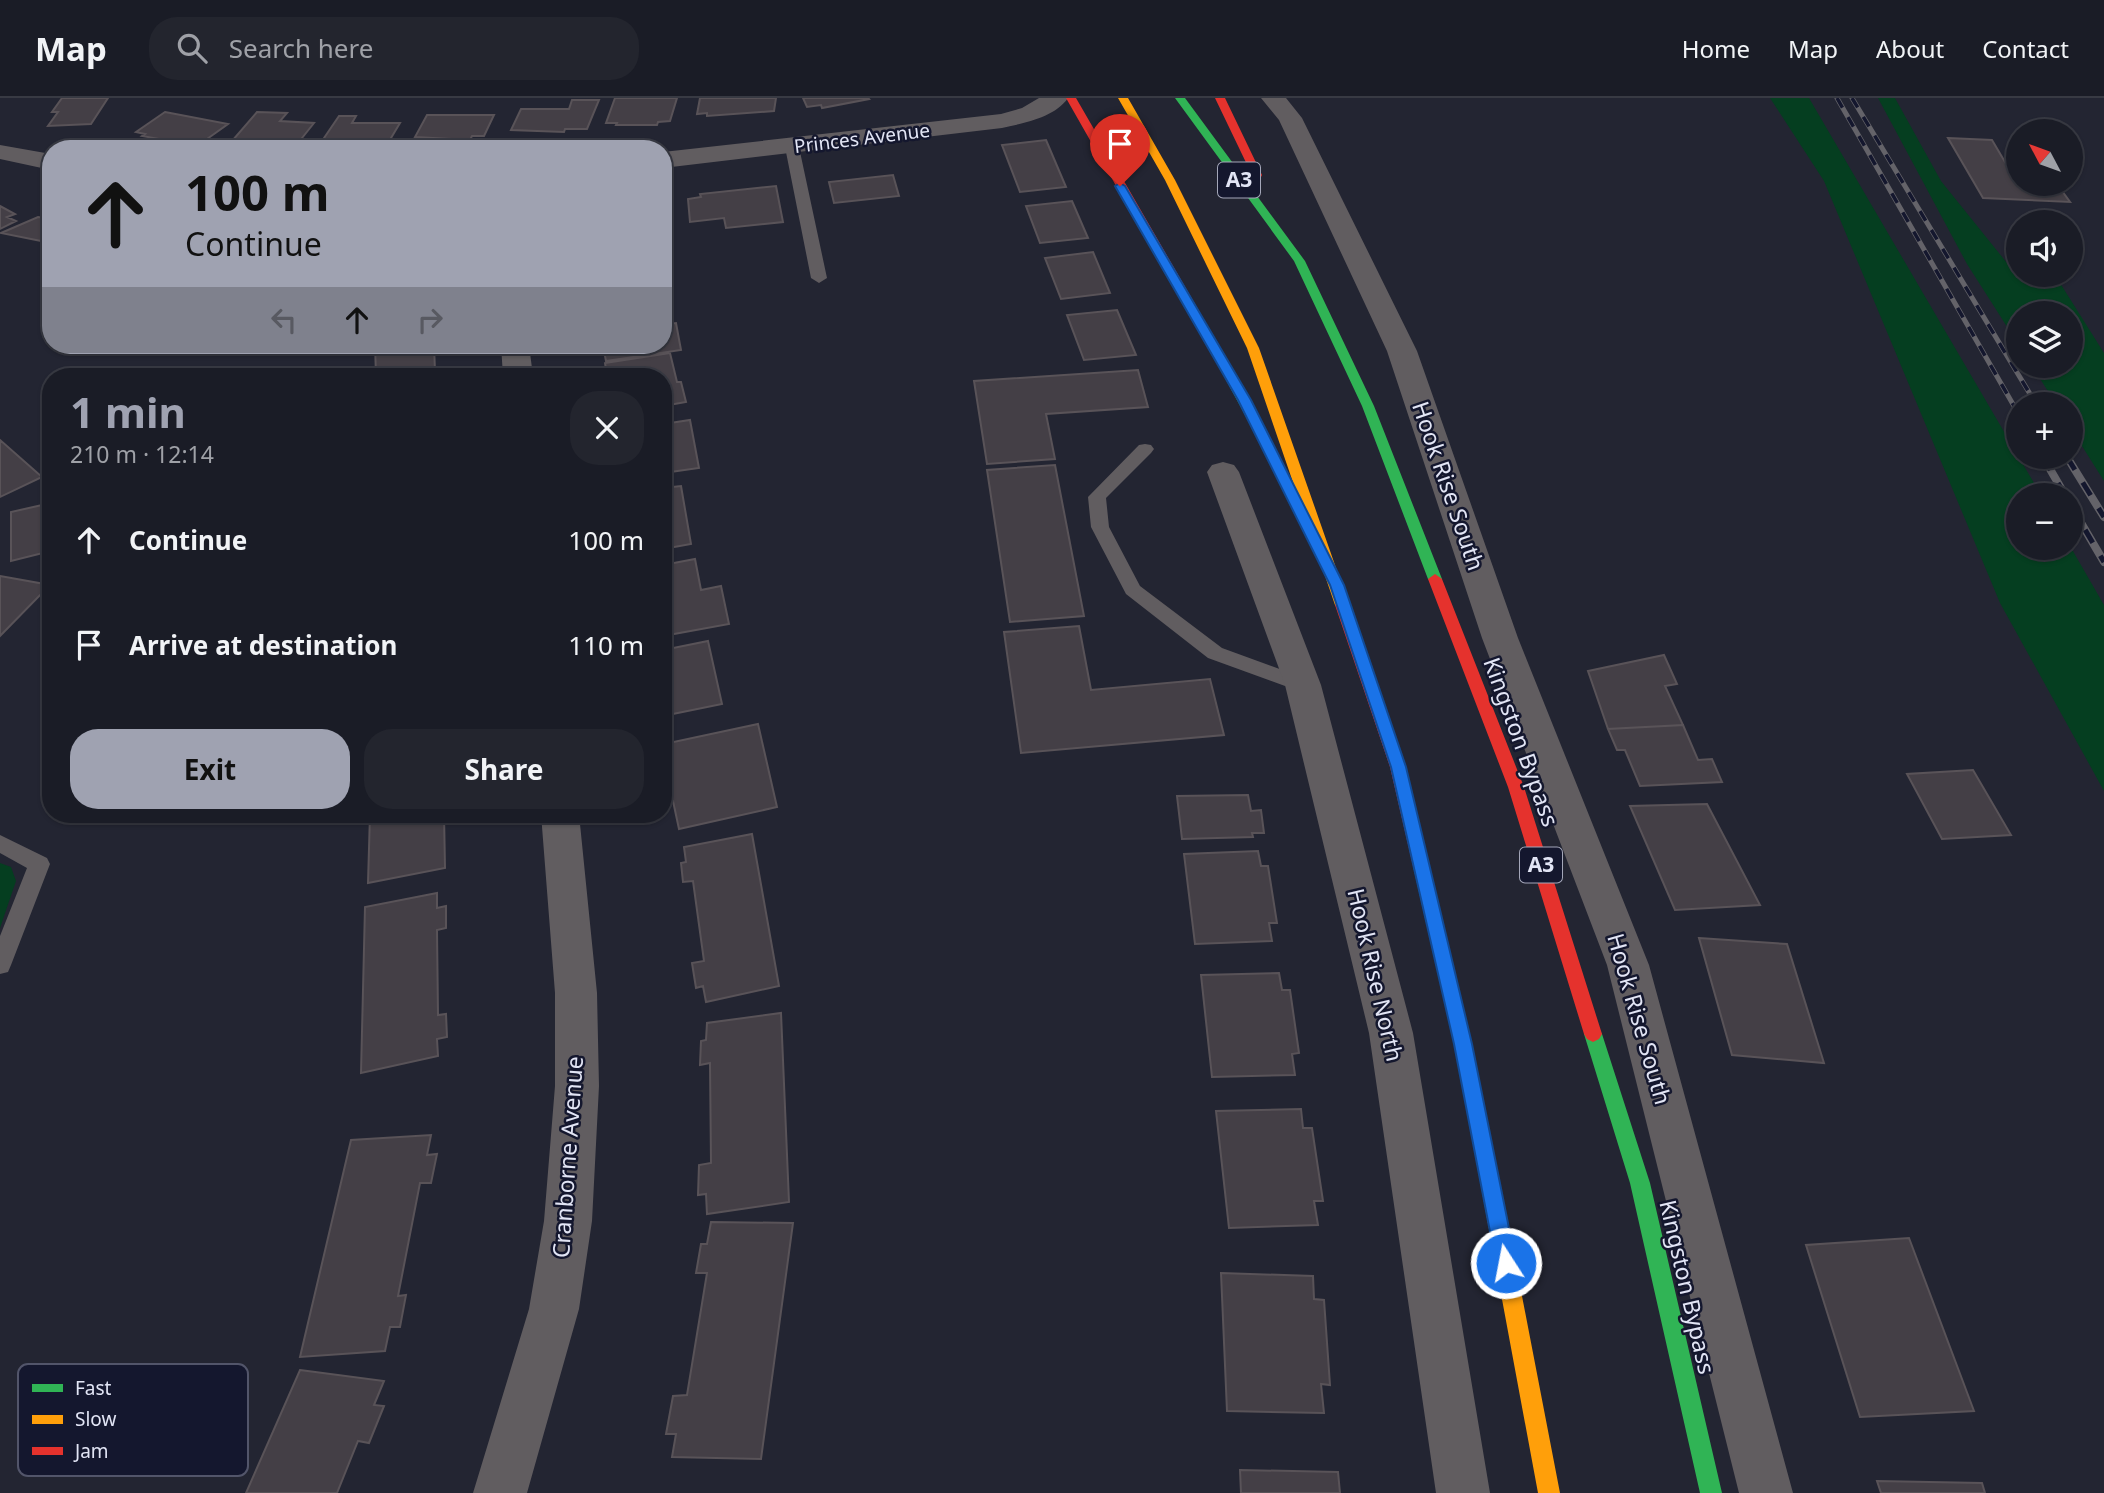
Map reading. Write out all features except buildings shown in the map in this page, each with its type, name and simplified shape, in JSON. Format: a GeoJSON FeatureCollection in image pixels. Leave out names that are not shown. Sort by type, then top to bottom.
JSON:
{"type":"FeatureCollection","features":[{"type":"Feature","properties":{"kind":"highway"},"geometry":{"type":"LineString","coordinates":[[1071,98],[1244,400],[1337,585]]}},
{"type":"Feature","properties":{"kind":"highway"},"geometry":{"type":"LineString","coordinates":[[1123,98],[1170,180],[1252,348],[1337,585],[1398,767],[1460,1031],[1549,1493]]}},
{"type":"Feature","properties":{"kind":"highway","name":"Kingston Bypass"},"geometry":{"type":"LineString","coordinates":[[1180,98],[1298,261],[1368,407],[1516,787],[1640,1183],[1711,1493]]}},
{"type":"Feature","properties":{"kind":"highway"},"geometry":{"type":"LineString","coordinates":[[1220,98],[1298,261]]}},
{"type":"Feature","properties":{"kind":"street","name":"Princes Avenue"},"geometry":{"type":"LineString","coordinates":[[672,159],[1002,121],[1031,113],[1055,98]]}},
{"type":"Feature","properties":{"kind":"street","name":"Hook Rise South"},"geometry":{"type":"LineString","coordinates":[[1273,98],[1290,118],[1402,351],[1500,638],[1628,965],[1766,1493]]}},
{"type":"Feature","properties":{"kind":"street"},"geometry":{"type":"LineString","coordinates":[[0,152],[42,160]]}},
{"type":"Feature","properties":{"kind":"street","name":"Hook Rise North"},"geometry":{"type":"LineString","coordinates":[[1223,472],[1303,685],[1391,1033],[1463,1493]]}},
{"type":"Feature","properties":{"kind":"street","name":"Cranborne Avenue"},"geometry":{"type":"LineString","coordinates":[[500,1493],[554,1309],[568,1221],[577,1086],[576,993],[561,823]]}},
{"type":"Feature","properties":{"kind":"lane"},"geometry":{"type":"LineString","coordinates":[[792,147],[819,278]]}},
{"type":"Feature","properties":{"kind":"lane"},"geometry":{"type":"LineString","coordinates":[[1145,449],[1097,497],[1100,527],[1133,590],[1215,653],[1303,685]]}},
{"type":"Feature","properties":{"kind":"lane"},"geometry":{"type":"LineString","coordinates":[[0,843],[39,864],[0,965]]}},
{"type":"Feature","properties":{"kind":"green space"},"geometry":{"type":"Polygon","coordinates":[[[1770,98],[1809,98],[2006,435],[2006,469],[2026,469],[2034,483],[2006,483],[2006,560],[2078,560],[2104,605],[2104,791],[2000,603],[1824,181],[1770,98]]]}},
{"type":"Feature","properties":{"kind":"green space"},"geometry":{"type":"Polygon","coordinates":[[[1878,98],[1895,98],[1941,181],[2006,262],[2006,287],[2063,287],[2071,301],[2006,301],[2006,325],[1967,264],[1878,98]]]}},
{"type":"Feature","properties":{"kind":"green space"},"geometry":{"type":"Polygon","coordinates":[[[2083,320],[2104,353],[2104,481],[2083,448],[2083,392],[2048,392],[2040,378],[2083,378],[2083,320]]]}},
{"type":"Feature","properties":{"kind":"green space"},"geometry":{"type":"Polygon","coordinates":[[[0,863],[11,867],[16,881],[0,928],[0,863]]]}},
{"type":"Feature","properties":{"kind":"railway"},"geometry":{"type":"LineString","coordinates":[[1837,98],[2006,392]]}},
{"type":"Feature","properties":{"kind":"railway"},"geometry":{"type":"LineString","coordinates":[[1852,98],[2029,392]]}},
{"type":"Feature","properties":{"kind":"railway"},"geometry":{"type":"LineString","coordinates":[[2050,469],[2058,483]]}},
{"type":"Feature","properties":{"kind":"railway"},"geometry":{"type":"LineString","coordinates":[[2074,469],[2104,517]]}},
{"type":"Feature","properties":{"kind":"railway"},"geometry":{"type":"LineString","coordinates":[[2083,526],[2104,562]]}},
{"type":"Feature","properties":{"kind":"traffic: fast"},"geometry":{"type":"LineString","coordinates":[[1180,98],[1299,261],[1368,406],[1435,579]]}},
{"type":"Feature","properties":{"kind":"traffic: fast"},"geometry":{"type":"LineString","coordinates":[[1219,356],[1264,439]]}},
{"type":"Feature","properties":{"kind":"traffic: fast"},"geometry":{"type":"LineString","coordinates":[[1421,866],[1463,1044],[1496,1213]]}},
{"type":"Feature","properties":{"kind":"traffic: fast"},"geometry":{"type":"LineString","coordinates":[[1593,1034],[1640,1183],[1711,1493]]}},
{"type":"Feature","properties":{"kind":"traffic: slow"},"geometry":{"type":"LineString","coordinates":[[1123,98],[1170,180],[1253,348],[1342,605]]}},
{"type":"Feature","properties":{"kind":"traffic: slow"},"geometry":{"type":"LineString","coordinates":[[1496,1213],[1549,1493]]}},
{"type":"Feature","properties":{"kind":"traffic: jam"},"geometry":{"type":"LineString","coordinates":[[1071,98],[1219,356]]}},
{"type":"Feature","properties":{"kind":"traffic: jam"},"geometry":{"type":"LineString","coordinates":[[1220,98],[1257,175]]}},
{"type":"Feature","properties":{"kind":"traffic: jam"},"geometry":{"type":"LineString","coordinates":[[1435,579],[1516,787],[1593,1034]]}},
{"type":"Feature","properties":{"kind":"traffic: jam"},"geometry":{"type":"LineString","coordinates":[[1342,605],[1398,767],[1421,866]]}},
{"type":"Feature","properties":{"kind":"route"},"geometry":{"type":"LineString","coordinates":[[1120,186],[1244,400],[1337,585],[1398,767],[1463,1044],[1506,1263]]}}]}
